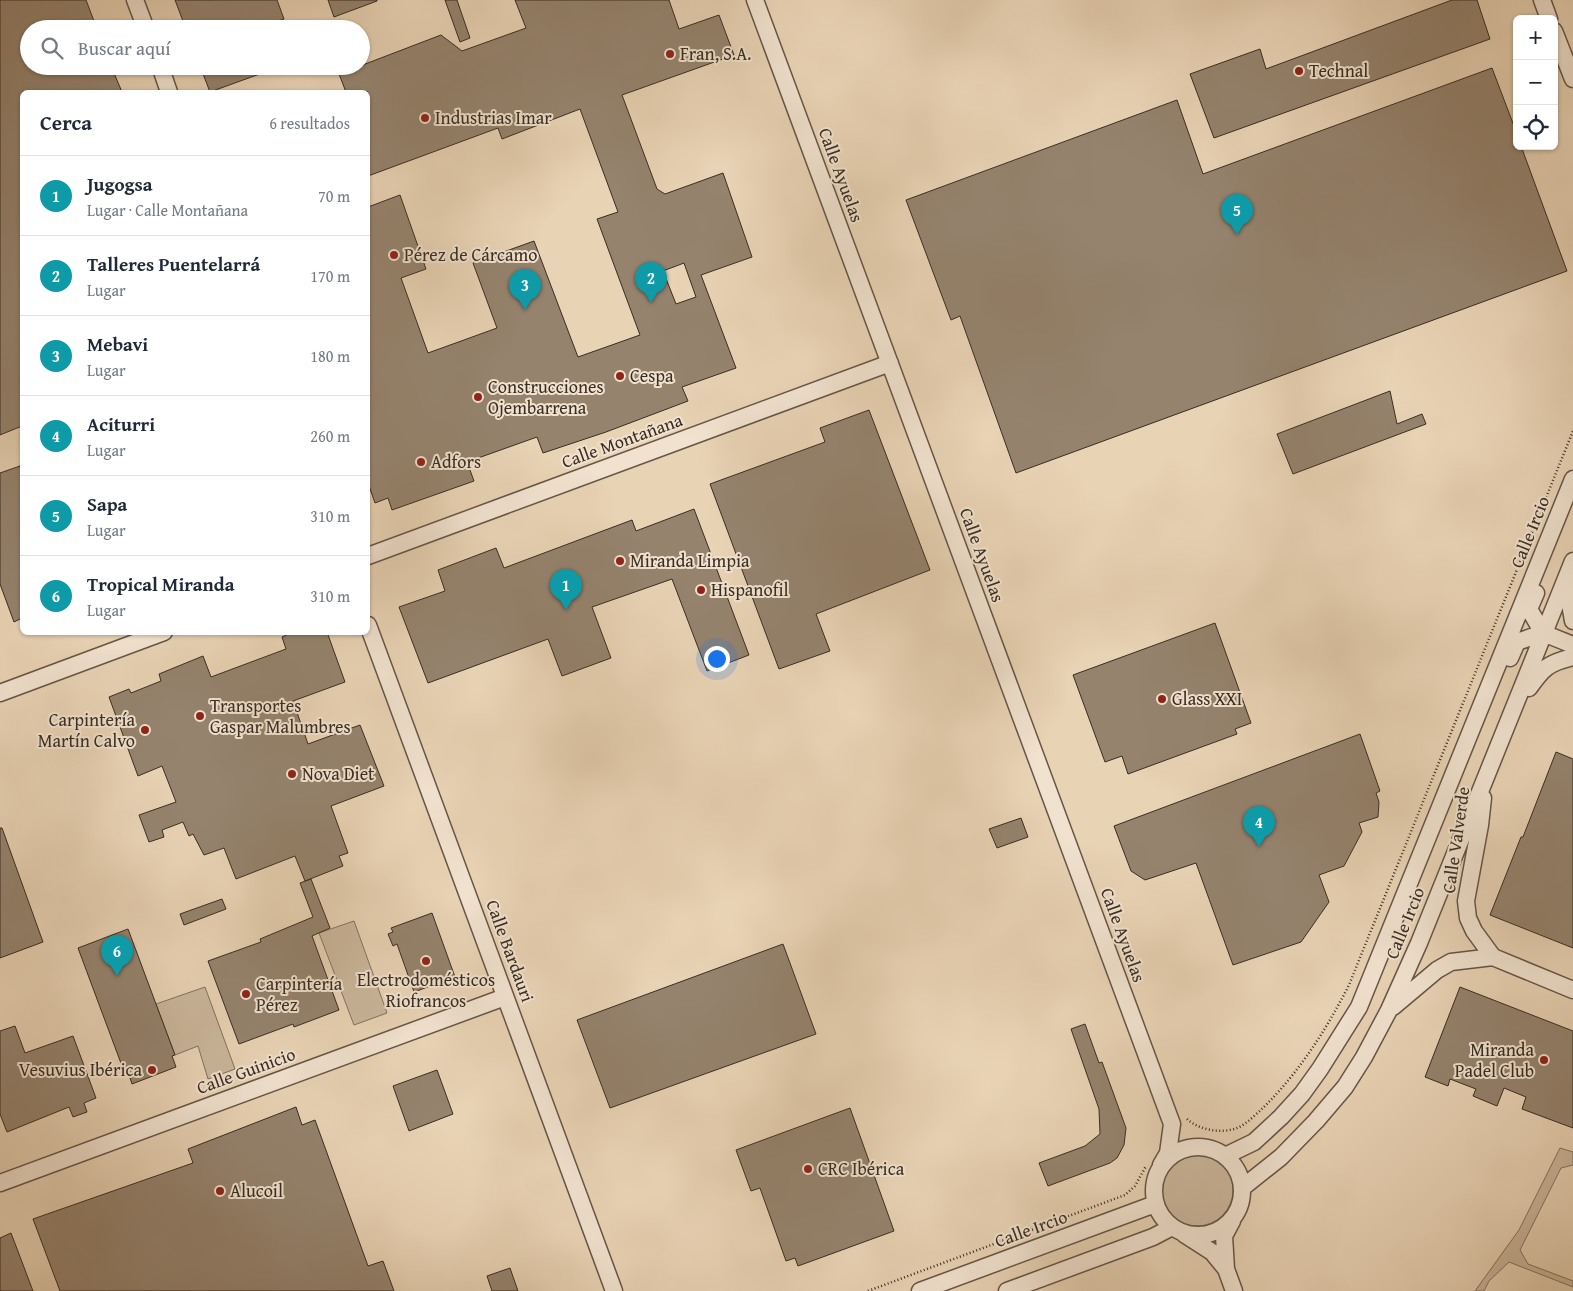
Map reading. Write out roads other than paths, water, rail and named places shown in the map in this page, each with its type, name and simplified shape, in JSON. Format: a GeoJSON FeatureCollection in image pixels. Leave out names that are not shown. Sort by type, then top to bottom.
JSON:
{"type":"FeatureCollection","features":[{"type":"Feature","properties":{"kind":"street"},"geometry":{"type":"LineString","coordinates":[[135,0],[143,20]]}},
{"type":"Feature","properties":{"kind":"street","name":"Calle Ayuelas"},"geometry":{"type":"LineString","coordinates":[[755,0],[890,363],[1178,1120],[1168,1154],[1154,1164]]}},
{"type":"Feature","properties":{"kind":"street"},"geometry":{"type":"LineString","coordinates":[[1542,0],[1548,15]]}},
{"type":"Feature","properties":{"kind":"street"},"geometry":{"type":"LineString","coordinates":[[1558,41],[1573,79]]}},
{"type":"Feature","properties":{"kind":"street"},"geometry":{"type":"LineString","coordinates":[[163,75],[169,90]]}},
{"type":"Feature","properties":{"kind":"street","name":"Calle Montañana"},"geometry":{"type":"LineString","coordinates":[[370,555],[890,363]]}},
{"type":"Feature","properties":{"kind":"street","name":"Calle Ircio"},"geometry":{"type":"LineString","coordinates":[[1226,1156],[1254,1142],[1302,1094],[1359,1007],[1573,478]]}},
{"type":"Feature","properties":{"kind":"street"},"geometry":{"type":"LineString","coordinates":[[1549,538],[1552,555],[1529,609],[1543,634],[1573,646]]}},
{"type":"Feature","properties":{"kind":"street"},"geometry":{"type":"LineString","coordinates":[[1571,566],[1569,598],[1573,621]]}},
{"type":"Feature","properties":{"kind":"street","name":"Calle Ircio"},"geometry":{"type":"LineString","coordinates":[[1242,1188],[1281,1157],[1316,1121],[1345,1087],[1364,1057],[1389,1010],[1419,943],[1517,704],[1571,566]]}},
{"type":"Feature","properties":{"kind":"street","name":"Calle Bardauri"},"geometry":{"type":"LineString","coordinates":[[370,630],[614,1291]]}},
{"type":"Feature","properties":{"kind":"street","name":"Calle Ircio"},"geometry":{"type":"LineString","coordinates":[[1480,711],[1492,704],[1517,642],[1543,634]]}},
{"type":"Feature","properties":{"kind":"street"},"geometry":{"type":"LineString","coordinates":[[0,693],[156,635]]}},
{"type":"Feature","properties":{"kind":"street"},"geometry":{"type":"LineString","coordinates":[[1517,704],[1542,670],[1556,662],[1573,657]]}},
{"type":"Feature","properties":{"kind":"street","name":"Calle Valverde"},"geometry":{"type":"LineString","coordinates":[[1485,780],[1480,825],[1466,901],[1468,918],[1474,931],[1493,958]]}},
{"type":"Feature","properties":{"kind":"street"},"geometry":{"type":"LineString","coordinates":[[1389,1010],[1437,970],[1451,962],[1493,958],[1573,990]]}},
{"type":"Feature","properties":{"kind":"street","name":"Calle Guinicio"},"geometry":{"type":"LineString","coordinates":[[0,1183],[505,997]]}},
{"type":"Feature","properties":{"kind":"street"},"geometry":{"type":"LineString","coordinates":[[1178,1120],[1188,1138],[1226,1156],[1240,1176],[1242,1188],[1240,1203],[1224,1236],[1226,1269],[1234,1291]]}},
{"type":"Feature","properties":{"kind":"street"},"geometry":{"type":"LineString","coordinates":[[1208,1147],[1187,1147],[1154,1164],[1153,1190],[1155,1204],[1161,1217],[1177,1230],[1212,1252],[1226,1269]]}},
{"type":"Feature","properties":{"kind":"street","name":"Calle Ircio"},"geometry":{"type":"LineString","coordinates":[[920,1291],[1155,1204]]}},
{"type":"Feature","properties":{"kind":"street"},"geometry":{"type":"LineString","coordinates":[[1007,1291],[1153,1237],[1177,1230],[1197,1236],[1211,1234],[1224,1227],[1234,1217]]}},
{"type":"Feature","properties":{"kind":"place","name":"Fran, S.A."},"geometry":{"type":"Point","coordinates":[670,54]}},
{"type":"Feature","properties":{"kind":"place","name":"Technal"},"geometry":{"type":"Point","coordinates":[1299,71]}},
{"type":"Feature","properties":{"kind":"place","name":"Industrias Imar"},"geometry":{"type":"Point","coordinates":[425,118]}},
{"type":"Feature","properties":{"kind":"place","name":"Sapa"},"geometry":{"type":"Point","coordinates":[1237,235]}},
{"type":"Feature","properties":{"kind":"place","name":"Pérez de Cárcamo"},"geometry":{"type":"Point","coordinates":[394,255]}},
{"type":"Feature","properties":{"kind":"place","name":"Talleres Puentelarrá"},"geometry":{"type":"Point","coordinates":[651,303]}},
{"type":"Feature","properties":{"kind":"place","name":"Mebavi"},"geometry":{"type":"Point","coordinates":[525,310]}},
{"type":"Feature","properties":{"kind":"place","name":"Cespa"},"geometry":{"type":"Point","coordinates":[620,376]}},
{"type":"Feature","properties":{"kind":"place","name":"Construcciones Ojembarrena"},"geometry":{"type":"Point","coordinates":[478,397]}},
{"type":"Feature","properties":{"kind":"place","name":"Adfors"},"geometry":{"type":"Point","coordinates":[421,462]}},
{"type":"Feature","properties":{"kind":"place","name":"Miranda Limpia"},"geometry":{"type":"Point","coordinates":[620,561]}},
{"type":"Feature","properties":{"kind":"place","name":"Hispanofil"},"geometry":{"type":"Point","coordinates":[701,590]}},
{"type":"Feature","properties":{"kind":"place","name":"Jugogsa"},"geometry":{"type":"Point","coordinates":[566,610]}},
{"type":"Feature","properties":{"kind":"place","name":"Glass XXI"},"geometry":{"type":"Point","coordinates":[1162,699]}},
{"type":"Feature","properties":{"kind":"place","name":"Transportes Gaspar Malumbres"},"geometry":{"type":"Point","coordinates":[200,716]}},
{"type":"Feature","properties":{"kind":"place","name":"Carpintería Martín Calvo"},"geometry":{"type":"Point","coordinates":[145,730]}},
{"type":"Feature","properties":{"kind":"place","name":"Nova Diet"},"geometry":{"type":"Point","coordinates":[292,774]}},
{"type":"Feature","properties":{"kind":"place","name":"Aciturri"},"geometry":{"type":"Point","coordinates":[1259,847]}},
{"type":"Feature","properties":{"kind":"place","name":"Electrodomésticos Riofrancos"},"geometry":{"type":"Point","coordinates":[426,961]}},
{"type":"Feature","properties":{"kind":"place","name":"Tropical Miranda"},"geometry":{"type":"Point","coordinates":[117,976]}},
{"type":"Feature","properties":{"kind":"place","name":"Carpintería Pérez"},"geometry":{"type":"Point","coordinates":[246,994]}},
{"type":"Feature","properties":{"kind":"place","name":"Miranda Padel Club"},"geometry":{"type":"Point","coordinates":[1544,1060]}},
{"type":"Feature","properties":{"kind":"place","name":"Vesuvius Ibérica"},"geometry":{"type":"Point","coordinates":[152,1070]}},
{"type":"Feature","properties":{"kind":"place","name":"CRC Ibérica"},"geometry":{"type":"Point","coordinates":[808,1169]}},
{"type":"Feature","properties":{"kind":"place","name":"Alucoil"},"geometry":{"type":"Point","coordinates":[220,1191]}}]}
